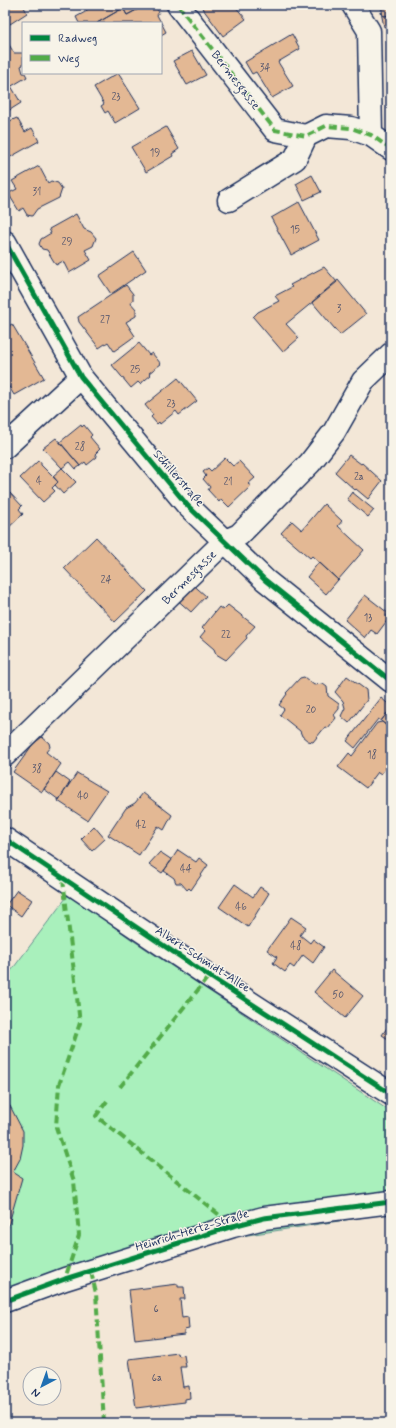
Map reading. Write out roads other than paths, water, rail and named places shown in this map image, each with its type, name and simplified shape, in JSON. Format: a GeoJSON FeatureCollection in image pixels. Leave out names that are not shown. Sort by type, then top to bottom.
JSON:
{"type":"FeatureCollection","features":[{"type":"Feature","properties":{"kind":"street","name":"Bermesgasse"},"geometry":{"type":"LineString","coordinates":[[178,5],[275,130],[306,136]]}},
{"type":"Feature","properties":{"kind":"street"},"geometry":{"type":"LineString","coordinates":[[353,5],[369,31],[371,135]]}},
{"type":"Feature","properties":{"kind":"street"},"geometry":{"type":"LineString","coordinates":[[229,200],[295,159],[306,136],[326,126],[351,128],[371,135],[391,149]]}},
{"type":"Feature","properties":{"kind":"street","name":"Schillerstraße"},"geometry":{"type":"LineString","coordinates":[[5,242],[81,377],[188,506],[265,580],[391,681]]}},
{"type":"Feature","properties":{"kind":"street","name":"Bermesgasse"},"geometry":{"type":"LineString","coordinates":[[5,755],[225,541],[239,535],[310,463],[334,432],[364,381],[391,354]]}},
{"type":"Feature","properties":{"kind":"street"},"geometry":{"type":"LineString","coordinates":[[5,447],[81,377]]}},
{"type":"Feature","properties":{"kind":"street","name":"Albert-Schmidt-Allee"},"geometry":{"type":"LineString","coordinates":[[5,839],[210,976],[391,1094]]}},
{"type":"Feature","properties":{"kind":"street","name":"Heinrich-Hertz-Straße"},"geometry":{"type":"LineString","coordinates":[[5,1301],[65,1279],[233,1226],[264,1218],[391,1202]]}}]}
